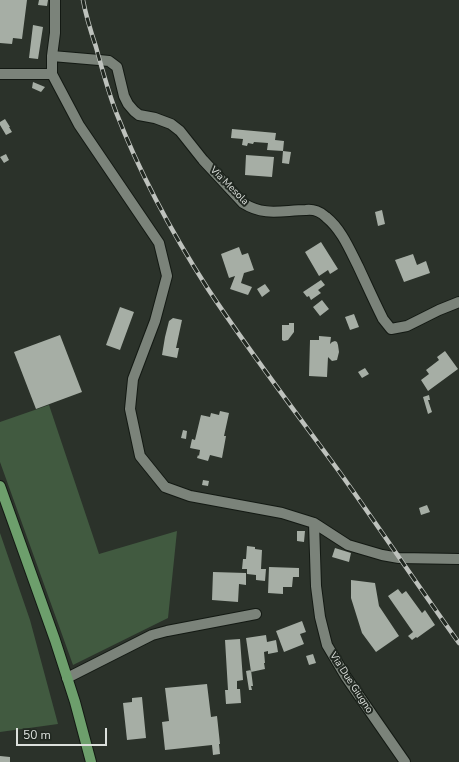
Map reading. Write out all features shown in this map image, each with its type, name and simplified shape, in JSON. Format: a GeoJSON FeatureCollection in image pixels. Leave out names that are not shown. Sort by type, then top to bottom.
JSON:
{"type":"FeatureCollection","features":[{"type":"Feature","properties":{"kind":"main road"},"geometry":{"type":"LineString","coordinates":[[0,486],[75,702],[91,762]]}},
{"type":"Feature","properties":{"kind":"street"},"geometry":{"type":"LineString","coordinates":[[56,0],[52,74],[79,124],[159,243],[166,276],[155,321],[134,378],[130,409],[140,456],[165,487],[190,496],[282,513],[314,523],[348,545],[382,555],[400,558],[459,559]]}},
{"type":"Feature","properties":{"kind":"street","name":"Via Mesola"},"geometry":{"type":"LineString","coordinates":[[52,56],[109,61],[117,67],[124,96],[134,111],[139,115],[156,118],[171,124],[180,131],[203,160],[250,207],[264,211],[277,212],[308,209],[317,211],[325,216],[345,239],[383,319],[391,328],[407,326],[459,302]]}},
{"type":"Feature","properties":{"kind":"street"},"geometry":{"type":"LineString","coordinates":[[0,74],[52,74]]}},
{"type":"Feature","properties":{"kind":"street","name":"Via Due Giugno"},"geometry":{"type":"LineString","coordinates":[[314,523],[316,586],[320,617],[327,645],[346,677],[405,762]]}},
{"type":"Feature","properties":{"kind":"street"},"geometry":{"type":"LineString","coordinates":[[67,678],[152,635],[167,630],[256,614]]}},
{"type":"Feature","properties":{"kind":"green space"},"geometry":{"type":"Polygon","coordinates":[[[49,405],[99,554],[177,531],[168,618],[73,665],[0,462],[0,422],[49,405]]]}},
{"type":"Feature","properties":{"kind":"green space"},"geometry":{"type":"Polygon","coordinates":[[[0,533],[30,620],[58,724],[0,732],[0,533]]]}},
{"type":"Feature","properties":{"kind":"building"},"geometry":{"type":"Polygon","coordinates":[[[0,0],[27,0],[22,39],[13,38],[12,44],[0,43],[0,0]]]}},
{"type":"Feature","properties":{"kind":"building"},"geometry":{"type":"Polygon","coordinates":[[[39,0],[48,0],[47,6],[38,5],[39,0]]]}},
{"type":"Feature","properties":{"kind":"building"},"geometry":{"type":"Polygon","coordinates":[[[33,25],[43,27],[38,59],[29,58],[33,25]]]}},
{"type":"Feature","properties":{"kind":"building"},"geometry":{"type":"Polygon","coordinates":[[[33,82],[45,87],[41,92],[32,88],[33,82]]]}},
{"type":"Feature","properties":{"kind":"building"},"geometry":{"type":"Polygon","coordinates":[[[5,119],[12,132],[6,135],[0,125],[0,122],[5,119]]]}},
{"type":"Feature","properties":{"kind":"building"},"geometry":{"type":"Polygon","coordinates":[[[232,129],[276,133],[275,140],[284,141],[283,151],[267,150],[268,143],[254,142],[253,144],[248,143],[247,146],[242,145],[243,139],[231,138],[232,129]]]}},
{"type":"Feature","properties":{"kind":"building"},"geometry":{"type":"Polygon","coordinates":[[[283,151],[291,152],[289,164],[282,163],[283,151]]]}},
{"type":"Feature","properties":{"kind":"building"},"geometry":{"type":"Polygon","coordinates":[[[6,154],[9,160],[4,163],[0,157],[6,154]]]}},
{"type":"Feature","properties":{"kind":"building"},"geometry":{"type":"Polygon","coordinates":[[[246,155],[274,157],[272,177],[245,175],[246,155]]]}},
{"type":"Feature","properties":{"kind":"building"},"geometry":{"type":"Polygon","coordinates":[[[382,210],[385,224],[378,226],[375,212],[382,210]]]}},
{"type":"Feature","properties":{"kind":"building"},"geometry":{"type":"Polygon","coordinates":[[[321,242],[338,269],[330,274],[328,270],[319,276],[305,252],[321,242]]]}},
{"type":"Feature","properties":{"kind":"building"},"geometry":{"type":"Polygon","coordinates":[[[239,247],[242,255],[248,253],[254,270],[244,273],[241,283],[252,287],[248,295],[230,289],[235,276],[229,278],[221,254],[239,247]]]}},
{"type":"Feature","properties":{"kind":"building"},"geometry":{"type":"Polygon","coordinates":[[[413,254],[417,265],[426,261],[430,273],[404,282],[395,260],[413,254]]]}},
{"type":"Feature","properties":{"kind":"building"},"geometry":{"type":"Polygon","coordinates":[[[321,280],[325,285],[318,290],[321,293],[311,300],[309,296],[307,297],[303,292],[321,280]]]}},
{"type":"Feature","properties":{"kind":"building"},"geometry":{"type":"Polygon","coordinates":[[[265,284],[270,291],[262,297],[257,289],[265,284]]]}},
{"type":"Feature","properties":{"kind":"building"},"geometry":{"type":"Polygon","coordinates":[[[322,300],[329,309],[320,316],[313,307],[322,300]]]}},
{"type":"Feature","properties":{"kind":"building"},"geometry":{"type":"Polygon","coordinates":[[[120,307],[134,312],[120,350],[106,345],[120,307]]]}},
{"type":"Feature","properties":{"kind":"building"},"geometry":{"type":"Polygon","coordinates":[[[354,314],[359,327],[350,330],[345,317],[354,314]]]}},
{"type":"Feature","properties":{"kind":"building"},"geometry":{"type":"Polygon","coordinates":[[[173,318],[182,320],[176,348],[179,348],[177,358],[162,355],[169,321],[173,318]]]}},
{"type":"Feature","properties":{"kind":"building"},"geometry":{"type":"Polygon","coordinates":[[[289,323],[294,323],[294,332],[288,340],[284,341],[282,340],[282,325],[289,325],[289,323]]]}},
{"type":"Feature","properties":{"kind":"building"},"geometry":{"type":"Polygon","coordinates":[[[60,335],[82,392],[36,409],[14,352],[60,335]]]}},
{"type":"Feature","properties":{"kind":"building"},"geometry":{"type":"Polygon","coordinates":[[[319,336],[331,337],[330,344],[335,341],[338,345],[339,352],[337,360],[332,361],[328,357],[327,377],[309,376],[310,340],[319,340],[319,336]]]}},
{"type":"Feature","properties":{"kind":"building"},"geometry":{"type":"Polygon","coordinates":[[[445,351],[458,369],[428,391],[421,380],[429,374],[426,370],[439,360],[437,357],[445,351]]]}},
{"type":"Feature","properties":{"kind":"building"},"geometry":{"type":"Polygon","coordinates":[[[365,368],[369,374],[362,378],[358,372],[365,368]]]}},
{"type":"Feature","properties":{"kind":"building"},"geometry":{"type":"Polygon","coordinates":[[[429,395],[430,400],[428,400],[432,412],[428,414],[423,397],[429,395]]]}},
{"type":"Feature","properties":{"kind":"building"},"geometry":{"type":"Polygon","coordinates":[[[220,411],[229,413],[224,436],[226,436],[222,458],[210,455],[208,461],[197,458],[200,450],[190,448],[192,439],[195,440],[201,415],[210,417],[211,413],[219,415],[220,411]]]}},
{"type":"Feature","properties":{"kind":"building"},"geometry":{"type":"Polygon","coordinates":[[[183,430],[187,431],[186,439],[181,438],[183,430]]]}},
{"type":"Feature","properties":{"kind":"building"},"geometry":{"type":"Polygon","coordinates":[[[203,480],[209,481],[208,486],[202,485],[203,480]]]}},
{"type":"Feature","properties":{"kind":"building"},"geometry":{"type":"Polygon","coordinates":[[[427,505],[430,512],[421,515],[419,508],[427,505]]]}},
{"type":"Feature","properties":{"kind":"building"},"geometry":{"type":"Polygon","coordinates":[[[297,531],[305,531],[304,542],[297,541],[297,531]]]}},
{"type":"Feature","properties":{"kind":"building"},"geometry":{"type":"Polygon","coordinates":[[[247,546],[262,550],[261,569],[266,569],[265,581],[256,580],[256,575],[247,574],[247,569],[242,569],[243,559],[246,559],[247,546]]]}},
{"type":"Feature","properties":{"kind":"building"},"geometry":{"type":"Polygon","coordinates":[[[335,548],[351,553],[349,562],[332,557],[335,548]]]}},
{"type":"Feature","properties":{"kind":"building"},"geometry":{"type":"Polygon","coordinates":[[[269,567],[299,568],[299,577],[293,577],[292,587],[283,587],[283,594],[268,593],[269,567]]]}},
{"type":"Feature","properties":{"kind":"building"},"geometry":{"type":"Polygon","coordinates":[[[213,572],[246,573],[246,585],[239,584],[238,602],[212,600],[213,572]]]}},
{"type":"Feature","properties":{"kind":"building"},"geometry":{"type":"Polygon","coordinates":[[[351,580],[375,583],[379,606],[399,636],[376,652],[362,633],[351,598],[351,580]]]}},
{"type":"Feature","properties":{"kind":"building"},"geometry":{"type":"Polygon","coordinates":[[[398,589],[402,594],[406,591],[422,613],[425,610],[435,625],[412,640],[408,636],[413,632],[388,596],[398,589]]]}},
{"type":"Feature","properties":{"kind":"building"},"geometry":{"type":"Polygon","coordinates":[[[302,621],[306,632],[300,634],[304,644],[284,652],[276,631],[302,621]]]}},
{"type":"Feature","properties":{"kind":"building"},"geometry":{"type":"Polygon","coordinates":[[[266,635],[267,642],[276,640],[278,652],[268,654],[268,651],[264,652],[265,669],[251,672],[246,638],[266,635]]]}},
{"type":"Feature","properties":{"kind":"building"},"geometry":{"type":"Polygon","coordinates":[[[240,639],[243,680],[237,681],[237,689],[240,689],[241,703],[226,704],[225,690],[228,690],[225,640],[240,639]]]}},
{"type":"Feature","properties":{"kind":"building"},"geometry":{"type":"Polygon","coordinates":[[[313,654],[316,663],[309,665],[306,656],[313,654]]]}},
{"type":"Feature","properties":{"kind":"building"},"geometry":{"type":"Polygon","coordinates":[[[251,670],[253,686],[251,686],[252,690],[249,690],[246,671],[251,670]]]}},
{"type":"Feature","properties":{"kind":"building"},"geometry":{"type":"Polygon","coordinates":[[[207,684],[211,717],[217,716],[220,754],[213,755],[212,745],[165,750],[162,722],[169,721],[165,688],[207,684]]]}},
{"type":"Feature","properties":{"kind":"building"},"geometry":{"type":"Polygon","coordinates":[[[142,697],[146,738],[127,740],[123,703],[132,702],[132,698],[142,697]]]}},
{"type":"Feature","properties":{"kind":"building"},"geometry":{"type":"Polygon","coordinates":[[[0,756],[10,757],[10,762],[0,762],[0,756]]]}},
{"type":"Feature","properties":{"kind":"railway"},"geometry":{"type":"LineString","coordinates":[[83,0],[90,30],[108,88],[125,135],[146,180],[182,246],[208,289],[239,335],[338,470],[459,643]]}}]}
